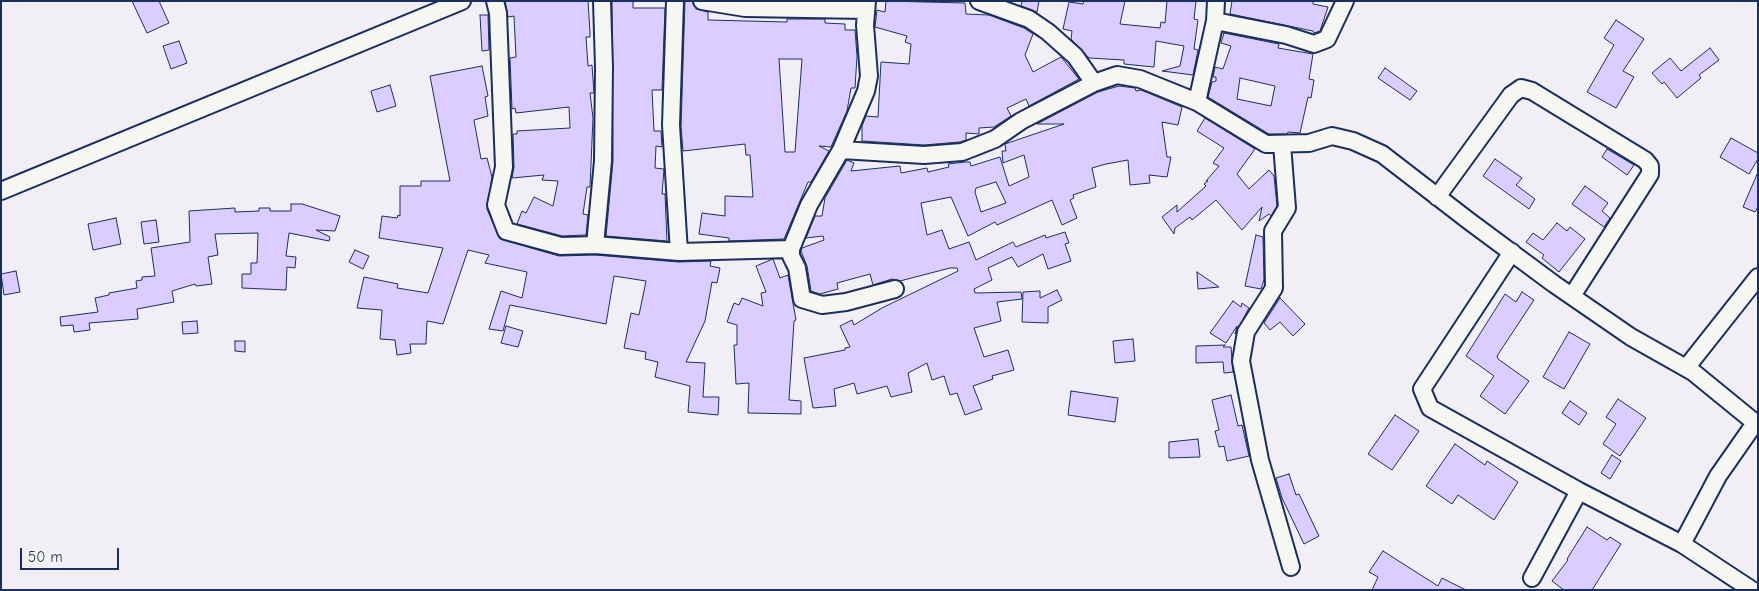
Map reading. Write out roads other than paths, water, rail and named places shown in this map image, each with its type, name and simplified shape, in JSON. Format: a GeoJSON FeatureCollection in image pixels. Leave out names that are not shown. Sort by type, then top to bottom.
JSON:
{"type":"FeatureCollection","features":[{"type":"Feature","properties":{"kind":"street"},"geometry":{"type":"LineString","coordinates":[[495,1],[498,13],[504,168],[496,205],[506,231],[561,246],[596,245],[680,252],[791,249]]}},
{"type":"Feature","properties":{"kind":"street"},"geometry":{"type":"LineString","coordinates":[[596,245],[603,161],[604,62],[602,1]]}},
{"type":"Feature","properties":{"kind":"street"},"geometry":{"type":"LineString","coordinates":[[675,1],[672,125],[680,252]]}},
{"type":"Feature","properties":{"kind":"street"},"geometry":{"type":"LineString","coordinates":[[702,1],[746,8],[866,6],[865,25],[869,76],[866,91],[841,150],[809,205],[791,249],[791,256],[797,268],[802,298],[822,304],[846,302],[895,290]]}},
{"type":"Feature","properties":{"kind":"street"},"geometry":{"type":"LineString","coordinates":[[979,1],[1029,19],[1048,32],[1074,56],[1094,83]]}},
{"type":"Feature","properties":{"kind":"street"},"geometry":{"type":"LineString","coordinates":[[1197,102],[1215,21],[1216,1]]}},
{"type":"Feature","properties":{"kind":"street"},"geometry":{"type":"LineString","coordinates":[[1215,21],[1286,35],[1314,44],[1327,39],[1345,1]]}},
{"type":"Feature","properties":{"kind":"street"},"geometry":{"type":"LineString","coordinates":[[1,191],[453,3]]}},
{"type":"Feature","properties":{"kind":"street"},"geometry":{"type":"LineString","coordinates":[[841,150],[924,155],[962,152],[995,139],[1021,120],[1094,83],[1117,75],[1140,79],[1197,102],[1266,144],[1308,144],[1332,136],[1353,141],[1382,154],[1437,197],[1572,296],[1631,337],[1686,368],[1756,424],[1718,476],[1682,544]]}},
{"type":"Feature","properties":{"kind":"street"},"geometry":{"type":"LineString","coordinates":[[1437,197],[1511,95],[1521,88],[1532,90],[1645,160],[1650,166],[1650,174],[1572,296]]}},
{"type":"Feature","properties":{"kind":"street"},"geometry":{"type":"LineString","coordinates":[[1282,144],[1287,208],[1274,231],[1274,288],[1246,332],[1241,361],[1260,460],[1291,567]]}},
{"type":"Feature","properties":{"kind":"street"},"geometry":{"type":"LineString","coordinates":[[1512,252],[1422,389],[1424,398],[1430,408],[1579,491],[1682,544],[1752,590]]}},
{"type":"Feature","properties":{"kind":"street"},"geometry":{"type":"LineString","coordinates":[[1686,368],[1758,278]]}},
{"type":"Feature","properties":{"kind":"street"},"geometry":{"type":"LineString","coordinates":[[1532,578],[1579,491]]}}]}
